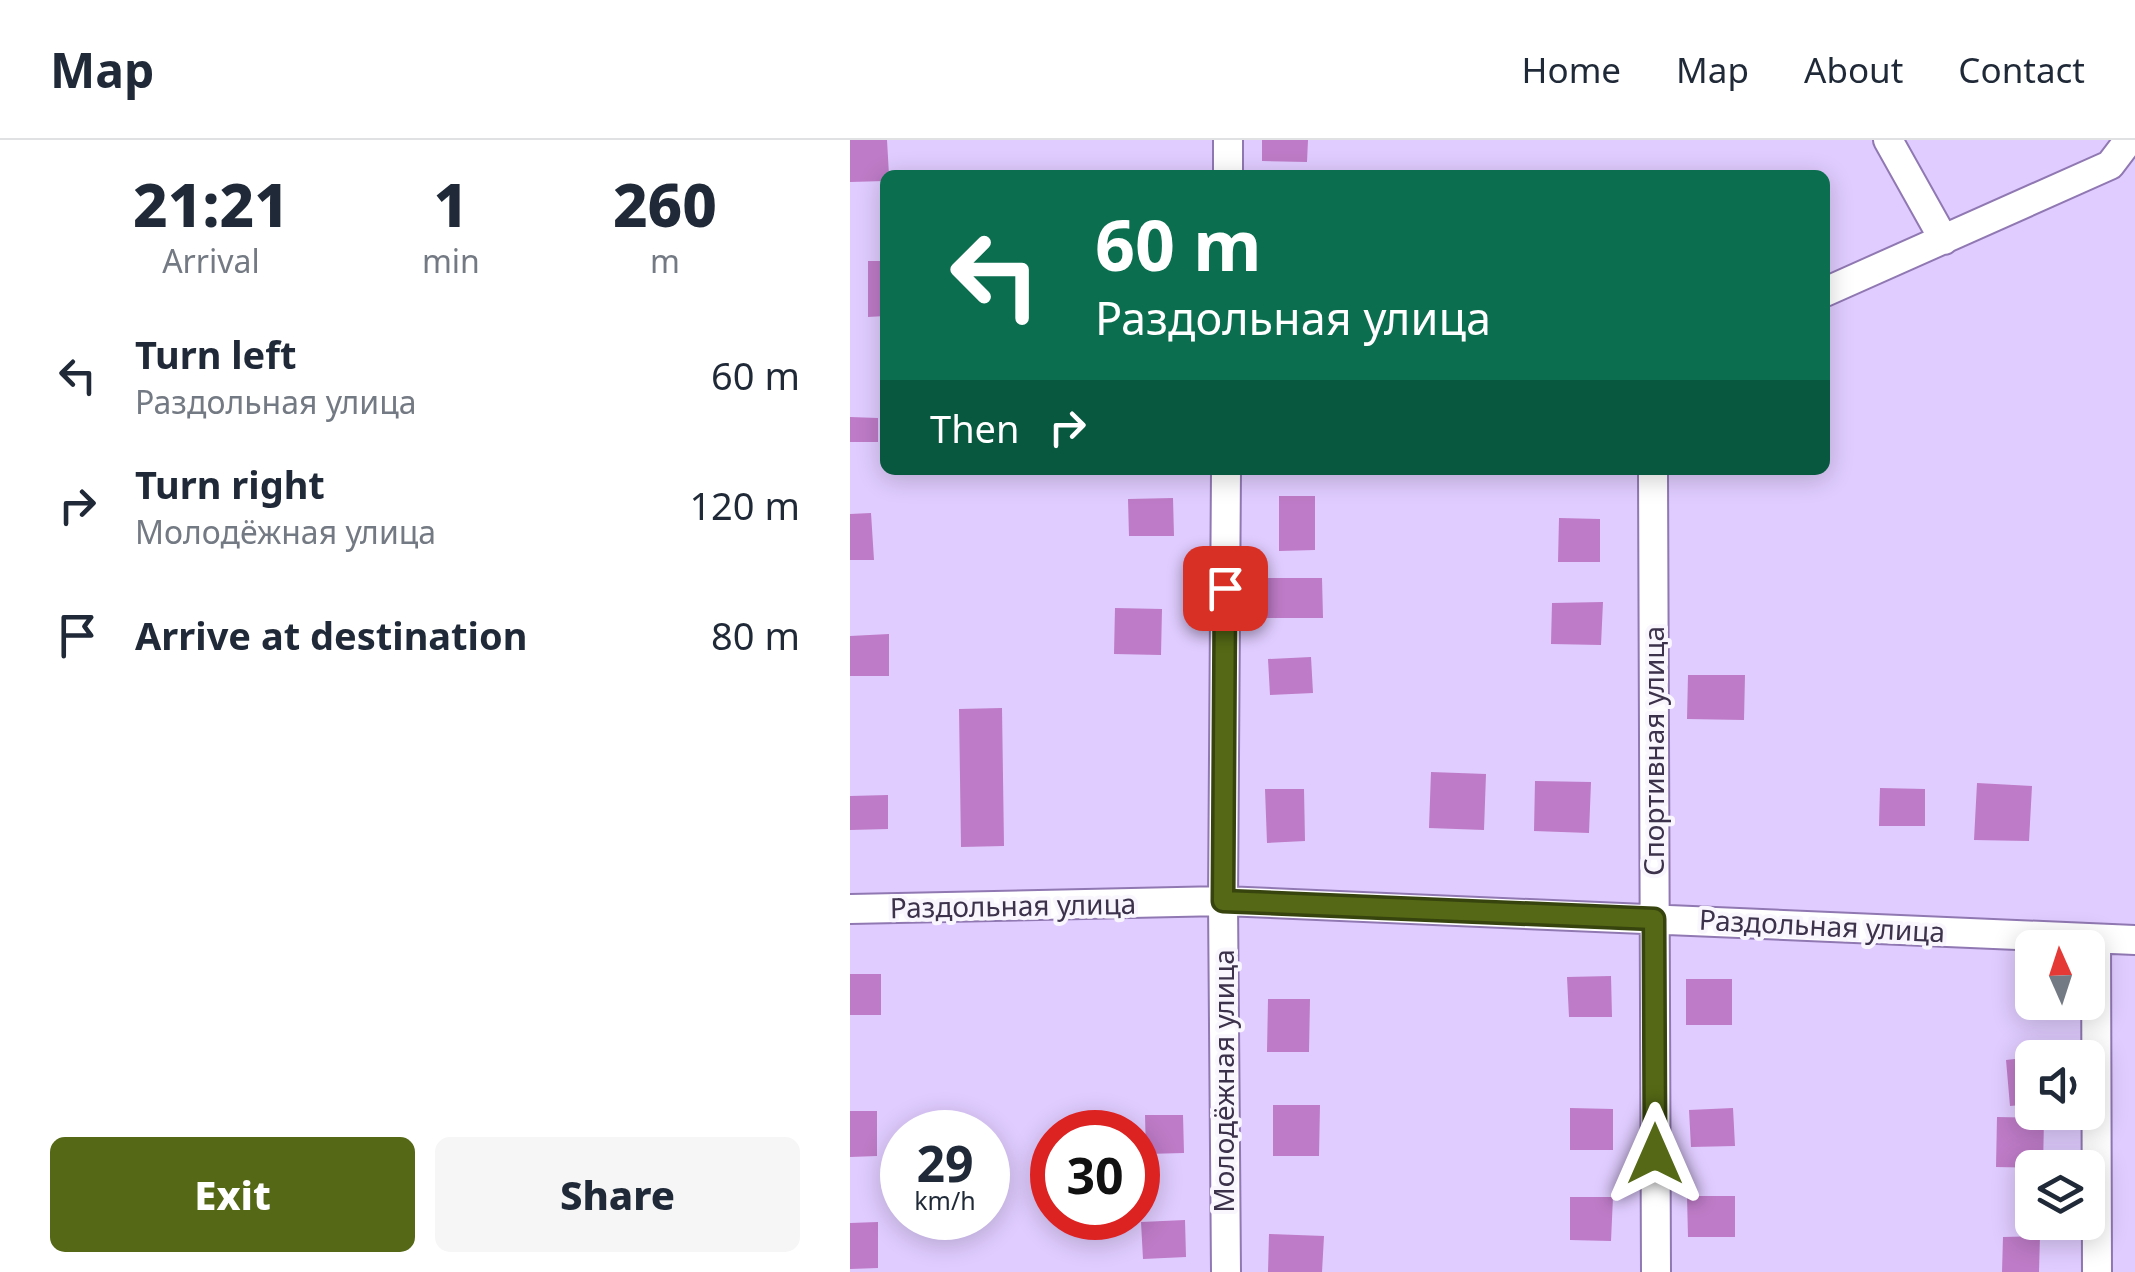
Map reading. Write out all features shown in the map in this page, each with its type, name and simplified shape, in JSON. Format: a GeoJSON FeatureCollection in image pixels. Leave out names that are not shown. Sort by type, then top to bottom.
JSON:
{"type":"FeatureCollection","features":[{"type":"Feature","properties":{"kind":"street"},"geometry":{"type":"LineString","coordinates":[[1228,140],[1228,170]]}},
{"type":"Feature","properties":{"kind":"street"},"geometry":{"type":"LineString","coordinates":[[1888,140],[1944,240]]}},
{"type":"Feature","properties":{"kind":"street"},"geometry":{"type":"LineString","coordinates":[[1830,290],[2110,164],[2130,140]]}},
{"type":"Feature","properties":{"kind":"street","name":"Молодёжная улица"},"geometry":{"type":"LineString","coordinates":[[1226,475],[1226,1272]]}},
{"type":"Feature","properties":{"kind":"street","name":"Спортивная улица"},"geometry":{"type":"LineString","coordinates":[[1652,475],[1656,1272]]}},
{"type":"Feature","properties":{"kind":"street","name":"Раздольная улица"},"geometry":{"type":"LineString","coordinates":[[850,909],[1223,901],[2015,935]]}},
{"type":"Feature","properties":{"kind":"street","name":"Раздольная улица"},"geometry":{"type":"LineString","coordinates":[[2105,939],[2135,940]]}},
{"type":"Feature","properties":{"kind":"street"},"geometry":{"type":"LineString","coordinates":[[2096,1020],[2097,1272]]}},
{"type":"Feature","properties":{"kind":"building"},"geometry":{"type":"Polygon","coordinates":[[[850,140],[887,140],[889,170],[880,170],[880,181],[850,182],[850,140]]]}},
{"type":"Feature","properties":{"kind":"building"},"geometry":{"type":"Polygon","coordinates":[[[1262,140],[1308,140],[1307,162],[1262,161],[1262,140]]]}},
{"type":"Feature","properties":{"kind":"building"},"geometry":{"type":"Polygon","coordinates":[[[868,261],[880,261],[880,316],[868,317],[868,261]]]}},
{"type":"Feature","properties":{"kind":"building"},"geometry":{"type":"Polygon","coordinates":[[[850,417],[878,418],[878,442],[850,442],[850,417]]]}},
{"type":"Feature","properties":{"kind":"building"},"geometry":{"type":"Polygon","coordinates":[[[1279,496],[1315,496],[1315,550],[1279,551],[1279,496]]]}},
{"type":"Feature","properties":{"kind":"building"},"geometry":{"type":"Polygon","coordinates":[[[1173,498],[1174,536],[1129,536],[1128,499],[1173,498]]]}},
{"type":"Feature","properties":{"kind":"building"},"geometry":{"type":"Polygon","coordinates":[[[871,513],[874,560],[850,560],[850,514],[871,513]]]}},
{"type":"Feature","properties":{"kind":"building"},"geometry":{"type":"Polygon","coordinates":[[[1559,518],[1600,519],[1600,562],[1558,562],[1559,518]]]}},
{"type":"Feature","properties":{"kind":"building"},"geometry":{"type":"Polygon","coordinates":[[[1262,578],[1322,578],[1323,618],[1264,618],[1262,578]]]}},
{"type":"Feature","properties":{"kind":"building"},"geometry":{"type":"Polygon","coordinates":[[[1603,602],[1601,645],[1551,644],[1552,603],[1603,602]]]}},
{"type":"Feature","properties":{"kind":"building"},"geometry":{"type":"Polygon","coordinates":[[[1115,608],[1162,609],[1161,655],[1114,654],[1115,608]]]}},
{"type":"Feature","properties":{"kind":"building"},"geometry":{"type":"Polygon","coordinates":[[[889,634],[889,676],[850,676],[850,636],[889,634]]]}},
{"type":"Feature","properties":{"kind":"building"},"geometry":{"type":"Polygon","coordinates":[[[1311,657],[1313,693],[1270,695],[1268,659],[1311,657]]]}},
{"type":"Feature","properties":{"kind":"building"},"geometry":{"type":"Polygon","coordinates":[[[1688,675],[1745,675],[1744,720],[1687,719],[1688,675]]]}},
{"type":"Feature","properties":{"kind":"building"},"geometry":{"type":"Polygon","coordinates":[[[1002,708],[1004,846],[961,847],[959,709],[1002,708]]]}},
{"type":"Feature","properties":{"kind":"building"},"geometry":{"type":"Polygon","coordinates":[[[1431,772],[1486,774],[1484,830],[1429,828],[1431,772]]]}},
{"type":"Feature","properties":{"kind":"building"},"geometry":{"type":"Polygon","coordinates":[[[1535,781],[1591,782],[1589,833],[1534,831],[1535,781]]]}},
{"type":"Feature","properties":{"kind":"building"},"geometry":{"type":"Polygon","coordinates":[[[1977,783],[2032,786],[2029,841],[1974,840],[1977,783]]]}},
{"type":"Feature","properties":{"kind":"building"},"geometry":{"type":"Polygon","coordinates":[[[1880,788],[1925,789],[1925,826],[1879,826],[1880,788]]]}},
{"type":"Feature","properties":{"kind":"building"},"geometry":{"type":"Polygon","coordinates":[[[1265,789],[1304,789],[1305,841],[1267,843],[1265,789]]]}},
{"type":"Feature","properties":{"kind":"building"},"geometry":{"type":"Polygon","coordinates":[[[888,795],[888,829],[850,830],[850,796],[888,795]]]}},
{"type":"Feature","properties":{"kind":"building"},"geometry":{"type":"Polygon","coordinates":[[[850,974],[881,974],[881,1015],[850,1015],[850,974]]]}},
{"type":"Feature","properties":{"kind":"building"},"geometry":{"type":"Polygon","coordinates":[[[1611,976],[1612,1017],[1569,1017],[1567,977],[1611,976]]]}},
{"type":"Feature","properties":{"kind":"building"},"geometry":{"type":"Polygon","coordinates":[[[1686,979],[1732,979],[1732,1025],[1686,1025],[1686,979]]]}},
{"type":"Feature","properties":{"kind":"building"},"geometry":{"type":"Polygon","coordinates":[[[1268,999],[1310,999],[1309,1052],[1267,1052],[1268,999]]]}},
{"type":"Feature","properties":{"kind":"building"},"geometry":{"type":"Polygon","coordinates":[[[2015,1059],[2015,1106],[2010,1106],[2006,1060],[2015,1059]]]}},
{"type":"Feature","properties":{"kind":"building"},"geometry":{"type":"Polygon","coordinates":[[[1273,1105],[1320,1105],[1319,1156],[1273,1156],[1273,1105]]]}},
{"type":"Feature","properties":{"kind":"building"},"geometry":{"type":"Polygon","coordinates":[[[1570,1108],[1613,1109],[1613,1150],[1570,1150],[1570,1108]]]}},
{"type":"Feature","properties":{"kind":"building"},"geometry":{"type":"Polygon","coordinates":[[[1733,1108],[1735,1146],[1691,1147],[1689,1110],[1733,1108]]]}},
{"type":"Feature","properties":{"kind":"building"},"geometry":{"type":"Polygon","coordinates":[[[850,1111],[877,1111],[877,1156],[850,1157],[850,1111]]]}},
{"type":"Feature","properties":{"kind":"building"},"geometry":{"type":"Polygon","coordinates":[[[1160,1115],[1183,1115],[1184,1153],[1160,1154],[1160,1115]]]}},
{"type":"Feature","properties":{"kind":"building"},"geometry":{"type":"Polygon","coordinates":[[[1997,1117],[2015,1117],[2015,1130],[2044,1130],[2043,1150],[2015,1150],[2015,1167],[1996,1167],[1997,1117]]]}},
{"type":"Feature","properties":{"kind":"building"},"geometry":{"type":"Polygon","coordinates":[[[1687,1196],[1735,1196],[1735,1237],[1688,1237],[1687,1196]]]}},
{"type":"Feature","properties":{"kind":"building"},"geometry":{"type":"Polygon","coordinates":[[[1570,1197],[1613,1197],[1611,1241],[1570,1240],[1570,1197]]]}},
{"type":"Feature","properties":{"kind":"building"},"geometry":{"type":"Polygon","coordinates":[[[1185,1220],[1186,1257],[1143,1259],[1142,1240],[1160,1240],[1160,1221],[1185,1220]]]}},
{"type":"Feature","properties":{"kind":"building"},"geometry":{"type":"Polygon","coordinates":[[[878,1222],[878,1268],[850,1269],[850,1223],[878,1222]]]}},
{"type":"Feature","properties":{"kind":"building"},"geometry":{"type":"Polygon","coordinates":[[[1269,1234],[1324,1236],[1322,1272],[1268,1272],[1269,1234]]]}},
{"type":"Feature","properties":{"kind":"building"},"geometry":{"type":"Polygon","coordinates":[[[2003,1237],[2040,1240],[2039,1272],[2002,1272],[2003,1237]]]}},
{"type":"Feature","properties":{"kind":"route"},"geometry":{"type":"LineString","coordinates":[[1225,588],[1223,901],[1654,919],[1655,1154]]}}]}
